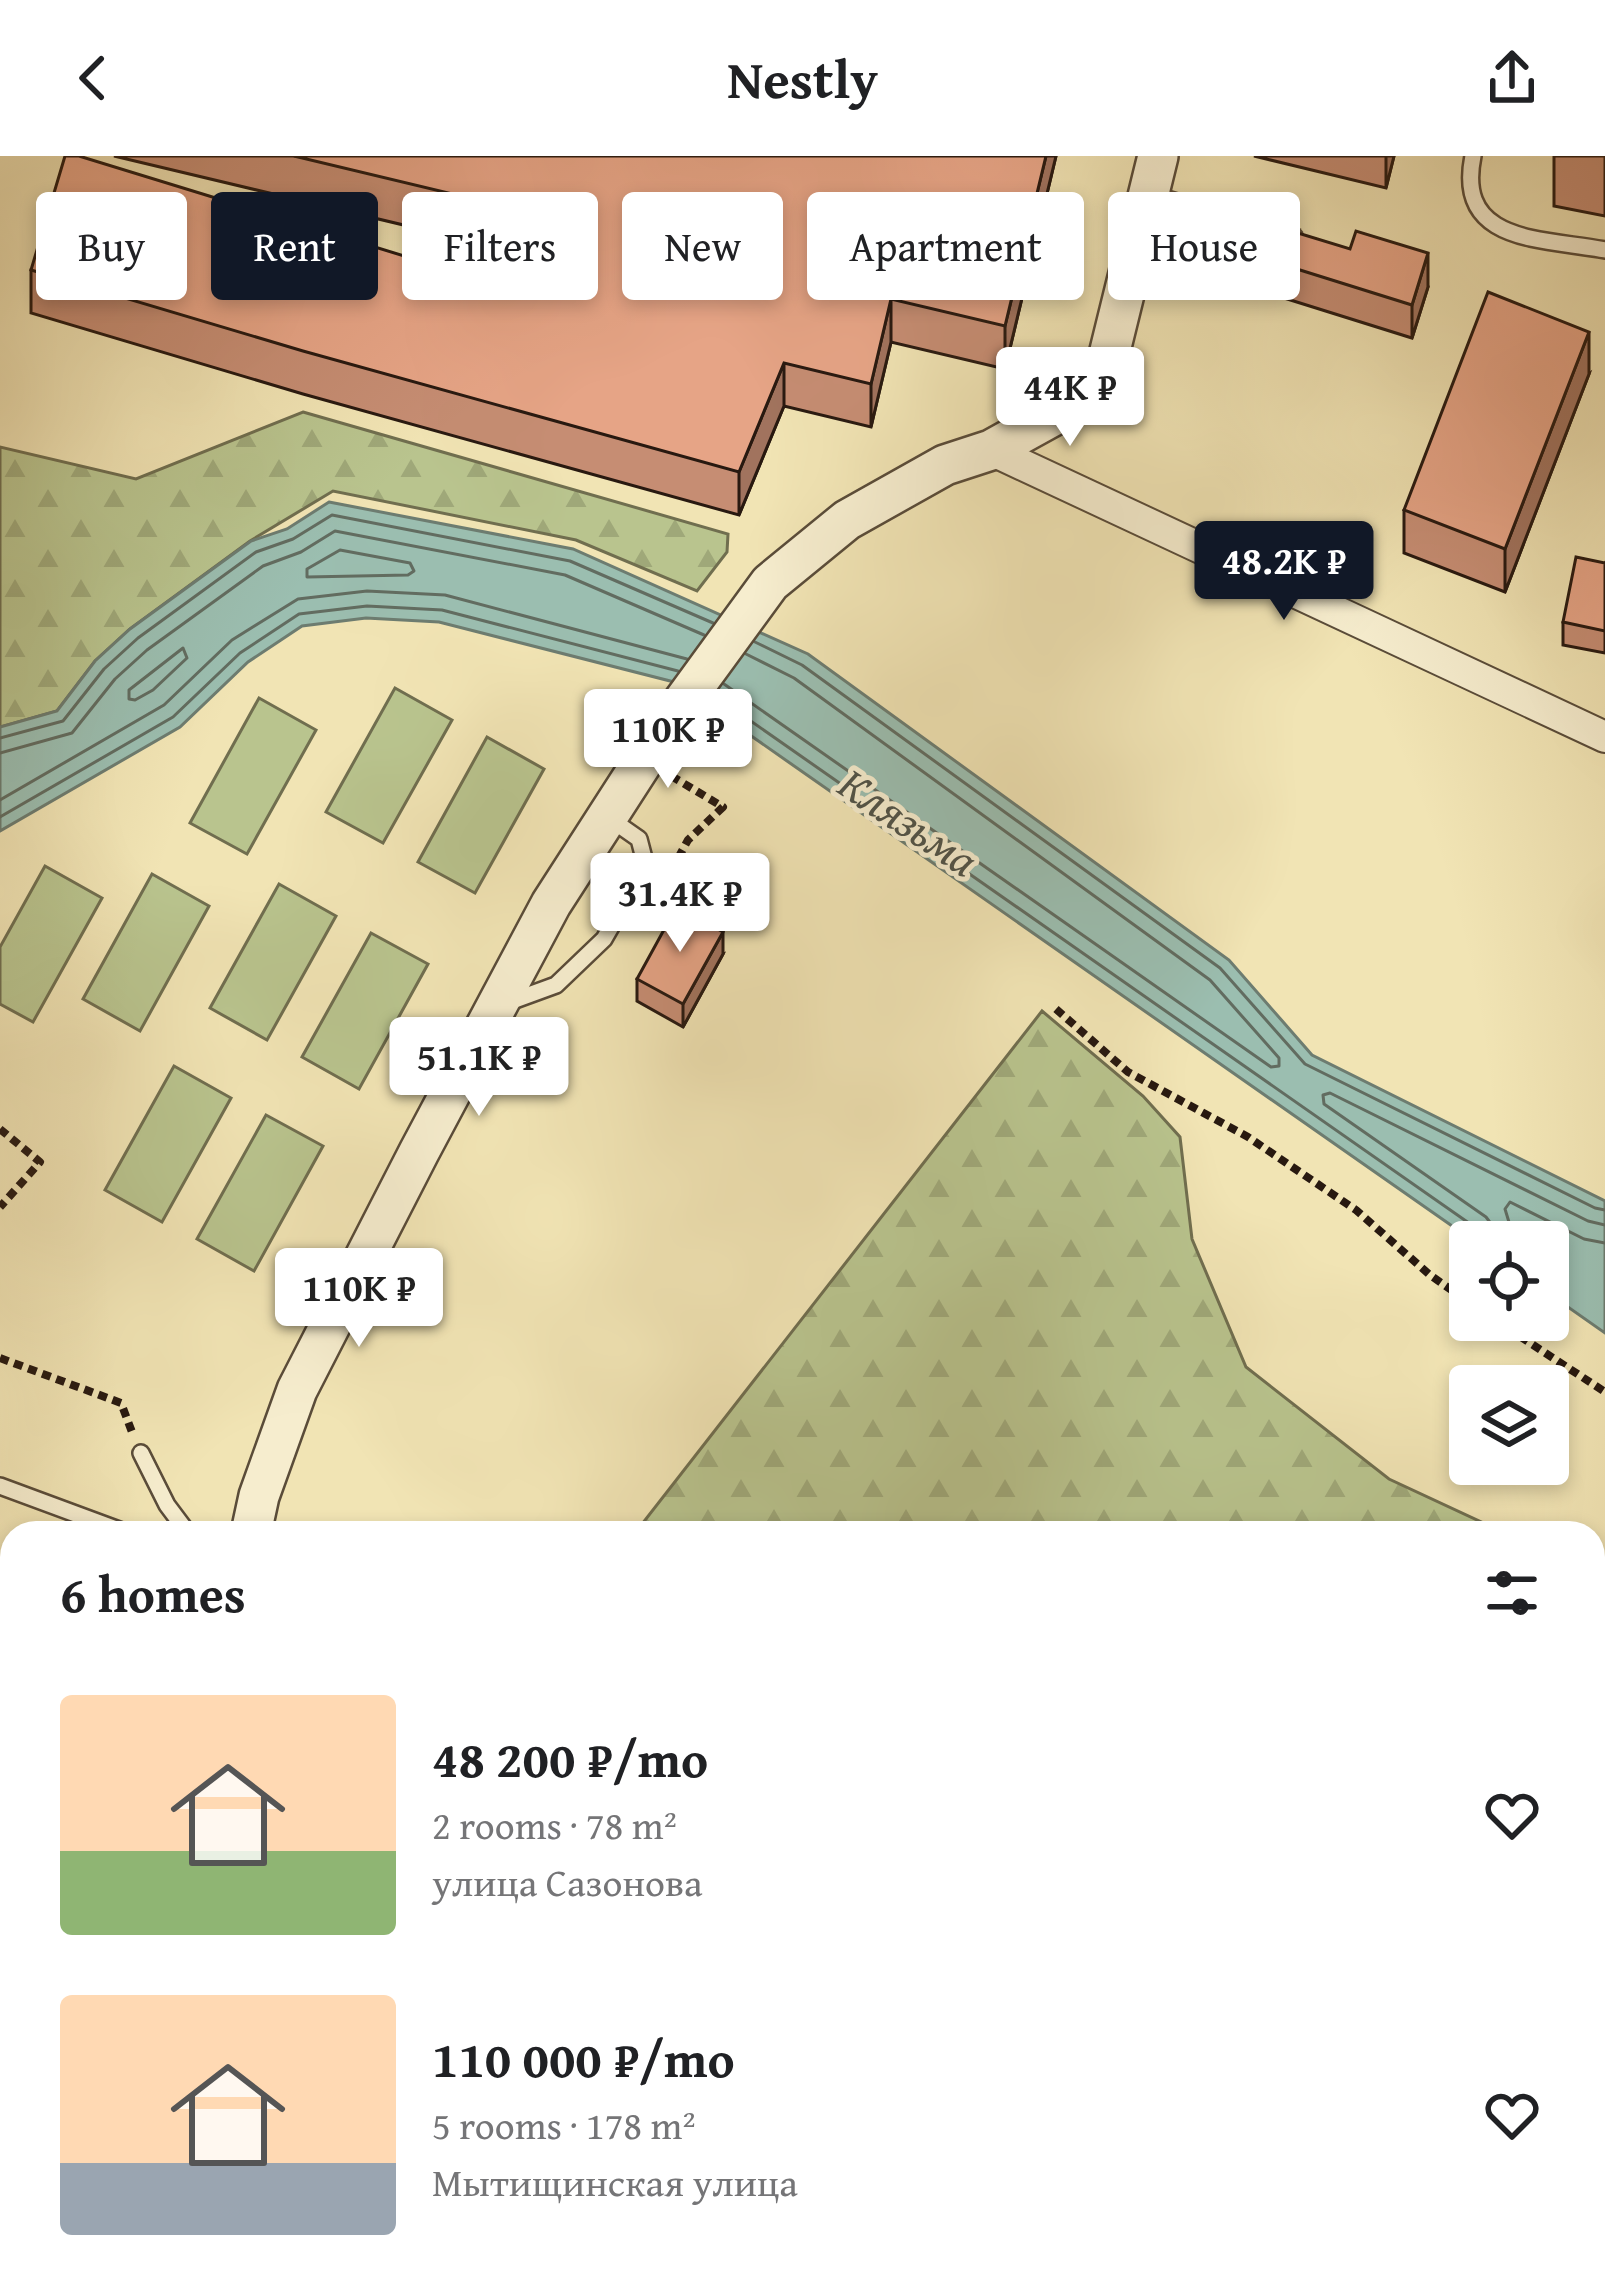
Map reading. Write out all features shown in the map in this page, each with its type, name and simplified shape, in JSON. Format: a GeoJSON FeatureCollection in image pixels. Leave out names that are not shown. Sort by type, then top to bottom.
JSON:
{"type":"FeatureCollection","features":[{"type":"Feature","properties":{"kind":"street"},"geometry":{"type":"LineString","coordinates":[[254,1521],[297,1390],[551,904],[667,724],[770,583],[847,520],[945,465],[991,450],[1080,401],[1108,363],[1153,175]]}},
{"type":"Feature","properties":{"kind":"street"},"geometry":{"type":"LineString","coordinates":[[991,450],[1605,737]]}},
{"type":"Feature","properties":{"kind":"lane"},"geometry":{"type":"LineString","coordinates":[[1473,156],[1469,193],[1489,222],[1506,230],[1605,250]]}},
{"type":"Feature","properties":{"kind":"lane"},"geometry":{"type":"LineString","coordinates":[[1153,175],[1319,243]]}},
{"type":"Feature","properties":{"kind":"lane"},"geometry":{"type":"LineString","coordinates":[[496,1007],[556,985],[604,939],[646,866],[639,839],[606,816]]}},
{"type":"Feature","properties":{"kind":"lane"},"geometry":{"type":"LineString","coordinates":[[141,1453],[179,1521]]}},
{"type":"Feature","properties":{"kind":"lane"},"geometry":{"type":"LineString","coordinates":[[0,1486],[95,1521]]}},
{"type":"Feature","properties":{"kind":"path"},"geometry":{"type":"LineString","coordinates":[[661,770],[723,807]]}},
{"type":"Feature","properties":{"kind":"path"},"geometry":{"type":"LineString","coordinates":[[1056,1009],[1128,1072],[1248,1137],[1356,1210],[1449,1286]]}},
{"type":"Feature","properties":{"kind":"path"},"geometry":{"type":"LineString","coordinates":[[0,1129],[40,1162],[0,1208]]}},
{"type":"Feature","properties":{"kind":"path"},"geometry":{"type":"LineString","coordinates":[[1528,1341],[1605,1392]]}},
{"type":"Feature","properties":{"kind":"path"},"geometry":{"type":"LineString","coordinates":[[0,1358],[121,1403],[141,1453]]}},
{"type":"Feature","properties":{"kind":"green space"},"geometry":{"type":"Polygon","coordinates":[[[303,412],[728,534],[727,552],[697,591],[576,540],[333,491],[250,541],[130,629],[95,661],[57,711],[0,727],[0,447],[136,479],[303,412]]]}},
{"type":"Feature","properties":{"kind":"green space"},"geometry":{"type":"Polygon","coordinates":[[[395,688],[452,720],[383,843],[326,812],[395,688]]]}},
{"type":"Feature","properties":{"kind":"green space"},"geometry":{"type":"Polygon","coordinates":[[[259,698],[316,730],[247,854],[190,823],[259,698]]]}},
{"type":"Feature","properties":{"kind":"green space"},"geometry":{"type":"Polygon","coordinates":[[[487,737],[544,769],[475,893],[418,862],[487,737]]]}},
{"type":"Feature","properties":{"kind":"green space"},"geometry":{"type":"Polygon","coordinates":[[[45,866],[102,898],[33,1022],[0,1004],[0,947],[45,866]]]}},
{"type":"Feature","properties":{"kind":"green space"},"geometry":{"type":"Polygon","coordinates":[[[152,874],[209,906],[140,1031],[83,999],[152,874]]]}},
{"type":"Feature","properties":{"kind":"green space"},"geometry":{"type":"Polygon","coordinates":[[[279,884],[336,916],[267,1040],[210,1008],[279,884]]]}},
{"type":"Feature","properties":{"kind":"green space"},"geometry":{"type":"Polygon","coordinates":[[[371,933],[428,964],[359,1089],[302,1057],[371,933]]]}},
{"type":"Feature","properties":{"kind":"green space"},"geometry":{"type":"Polygon","coordinates":[[[1042,1011],[1143,1096],[1180,1137],[1192,1239],[1246,1367],[1389,1479],[1479,1521],[644,1521],[1042,1011]]]}},
{"type":"Feature","properties":{"kind":"green space"},"geometry":{"type":"Polygon","coordinates":[[[174,1066],[231,1098],[162,1222],[105,1190],[174,1066]]]}},
{"type":"Feature","properties":{"kind":"green space"},"geometry":{"type":"Polygon","coordinates":[[[266,1115],[323,1146],[254,1271],[197,1239],[266,1115]]]}},
{"type":"Feature","properties":{"kind":"water","name":"Клязьма"},"geometry":{"type":"Polygon","coordinates":[[[329,502],[573,549],[808,654],[1229,960],[1312,1055],[1605,1201],[1605,1333],[1569,1308],[1569,1221],[1449,1224],[674,682],[439,622],[366,618],[302,626],[248,662],[180,727],[0,831],[0,727],[57,711],[95,661],[130,629],[251,541],[287,529],[329,502]]]}},
{"type":"Feature","properties":{"kind":"building"},"geometry":{"type":"Polygon","coordinates":[[[65,156],[79,156],[211,197],[211,300],[378,300],[378,248],[402,255],[402,300],[598,300],[598,192],[444,192],[294,156],[1046,156],[1037,192],[807,192],[807,300],[891,300],[871,384],[784,363],[739,472],[132,300],[187,300],[187,192],[54,192],[65,156]]]}},
{"type":"Feature","properties":{"kind":"building"},"geometry":{"type":"Polygon","coordinates":[[[1356,231],[1428,253],[1412,305],[1300,270],[1300,234],[1350,249],[1356,231]]]}},
{"type":"Feature","properties":{"kind":"building"},"geometry":{"type":"Polygon","coordinates":[[[1488,292],[1589,332],[1505,549],[1404,510],[1488,292]]]}},
{"type":"Feature","properties":{"kind":"building"},"geometry":{"type":"Polygon","coordinates":[[[895,300],[1011,300],[1005,326],[895,300]]]}},
{"type":"Feature","properties":{"kind":"building"},"geometry":{"type":"Polygon","coordinates":[[[1576,557],[1605,563],[1605,631],[1563,622],[1576,557]]]}},
{"type":"Feature","properties":{"kind":"building"},"geometry":{"type":"Polygon","coordinates":[[[677,906],[723,932],[683,1004],[637,979],[677,906]]]}}]}
